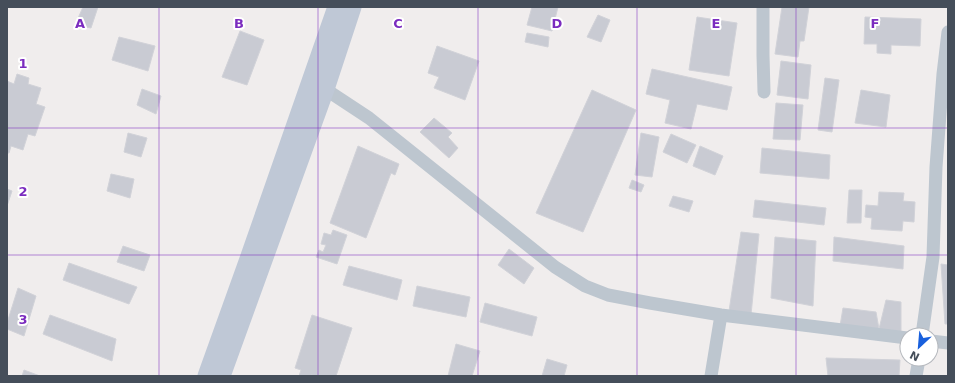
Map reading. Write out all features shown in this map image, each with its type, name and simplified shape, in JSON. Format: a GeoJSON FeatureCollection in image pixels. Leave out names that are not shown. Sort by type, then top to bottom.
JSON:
{"type":"FeatureCollection","features":[{"type":"Feature","properties":{"kind":"street"},"geometry":{"type":"LineString","coordinates":[[221,376],[318,86],[337,7]]}},
{"type":"Feature","properties":{"kind":"street"},"geometry":{"type":"LineString","coordinates":[[206,376],[318,86],[352,7]]}},
{"type":"Feature","properties":{"kind":"street"},"geometry":{"type":"LineString","coordinates":[[762,7],[764,92]]}},
{"type":"Feature","properties":{"kind":"street"},"geometry":{"type":"LineString","coordinates":[[923,327],[933,258],[936,167],[943,74],[948,32]]}},
{"type":"Feature","properties":{"kind":"street"},"geometry":{"type":"LineString","coordinates":[[318,86],[369,118],[555,267],[585,286],[608,295],[650,304],[721,315],[899,337]]}},
{"type":"Feature","properties":{"kind":"street"},"geometry":{"type":"LineString","coordinates":[[711,376],[721,315]]}},
{"type":"Feature","properties":{"kind":"building"},"geometry":{"type":"Polygon","coordinates":[[[83,7],[98,7],[91,28],[75,25],[83,7]]]}},
{"type":"Feature","properties":{"kind":"building"},"geometry":{"type":"Polygon","coordinates":[[[532,7],[558,7],[552,31],[527,25],[532,7]]]}},
{"type":"Feature","properties":{"kind":"building"},"geometry":{"type":"Polygon","coordinates":[[[782,7],[809,7],[804,41],[800,41],[798,57],[775,54],[782,7]]]}},
{"type":"Feature","properties":{"kind":"building"},"geometry":{"type":"Polygon","coordinates":[[[598,15],[610,20],[601,42],[587,37],[598,15]]]}},
{"type":"Feature","properties":{"kind":"building"},"geometry":{"type":"Polygon","coordinates":[[[697,17],[737,23],[729,76],[689,70],[697,17]]]}},
{"type":"Feature","properties":{"kind":"building"},"geometry":{"type":"Polygon","coordinates":[[[865,17],[921,19],[920,46],[891,45],[891,54],[877,53],[877,44],[864,44],[865,17]]]}},
{"type":"Feature","properties":{"kind":"building"},"geometry":{"type":"Polygon","coordinates":[[[240,31],[264,40],[247,85],[222,77],[240,31]]]}},
{"type":"Feature","properties":{"kind":"building"},"geometry":{"type":"Polygon","coordinates":[[[527,33],[549,37],[548,47],[525,42],[527,33]]]}},
{"type":"Feature","properties":{"kind":"building"},"geometry":{"type":"Polygon","coordinates":[[[119,37],[155,46],[148,71],[112,60],[119,37]]]}},
{"type":"Feature","properties":{"kind":"building"},"geometry":{"type":"Polygon","coordinates":[[[437,46],[479,61],[465,100],[434,88],[439,77],[428,73],[437,46]]]}},
{"type":"Feature","properties":{"kind":"building"},"geometry":{"type":"Polygon","coordinates":[[[781,61],[811,65],[808,99],[777,95],[781,61]]]}},
{"type":"Feature","properties":{"kind":"building"},"geometry":{"type":"Polygon","coordinates":[[[652,69],[732,87],[727,110],[697,104],[691,129],[665,123],[670,100],[646,94],[652,69]]]}},
{"type":"Feature","properties":{"kind":"building"},"geometry":{"type":"Polygon","coordinates":[[[17,74],[29,78],[28,84],[41,88],[36,104],[45,107],[35,136],[28,134],[23,150],[11,146],[9,153],[7,153],[7,81],[14,84],[17,74]]]}},
{"type":"Feature","properties":{"kind":"building"},"geometry":{"type":"Polygon","coordinates":[[[825,78],[839,80],[832,132],[818,130],[825,78]]]}},
{"type":"Feature","properties":{"kind":"building"},"geometry":{"type":"Polygon","coordinates":[[[142,89],[161,96],[156,114],[137,105],[142,89]]]}},
{"type":"Feature","properties":{"kind":"building"},"geometry":{"type":"Polygon","coordinates":[[[592,90],[636,110],[583,232],[536,213],[592,90]]]}},
{"type":"Feature","properties":{"kind":"building"},"geometry":{"type":"Polygon","coordinates":[[[861,90],[890,95],[886,127],[855,123],[861,90]]]}},
{"type":"Feature","properties":{"kind":"building"},"geometry":{"type":"Polygon","coordinates":[[[776,103],[803,105],[800,140],[773,139],[776,103]]]}},
{"type":"Feature","properties":{"kind":"building"},"geometry":{"type":"Polygon","coordinates":[[[434,118],[452,133],[448,137],[458,148],[449,158],[420,132],[434,118]]]}},
{"type":"Feature","properties":{"kind":"building"},"geometry":{"type":"Polygon","coordinates":[[[128,133],[147,138],[141,157],[124,152],[128,133]]]}},
{"type":"Feature","properties":{"kind":"building"},"geometry":{"type":"Polygon","coordinates":[[[641,133],[659,137],[652,177],[635,175],[641,133]]]}},
{"type":"Feature","properties":{"kind":"building"},"geometry":{"type":"Polygon","coordinates":[[[671,134],[696,145],[687,163],[663,152],[671,134]]]}},
{"type":"Feature","properties":{"kind":"building"},"geometry":{"type":"Polygon","coordinates":[[[358,146],[399,164],[395,175],[391,173],[366,238],[330,223],[358,146]]]}},
{"type":"Feature","properties":{"kind":"building"},"geometry":{"type":"Polygon","coordinates":[[[700,146],[723,156],[715,175],[693,166],[700,146]]]}},
{"type":"Feature","properties":{"kind":"building"},"geometry":{"type":"Polygon","coordinates":[[[762,148],[830,155],[829,179],[760,173],[762,148]]]}},
{"type":"Feature","properties":{"kind":"building"},"geometry":{"type":"Polygon","coordinates":[[[111,174],[134,179],[130,198],[107,191],[111,174]]]}},
{"type":"Feature","properties":{"kind":"building"},"geometry":{"type":"Polygon","coordinates":[[[632,180],[644,185],[641,192],[629,188],[632,180]]]}},
{"type":"Feature","properties":{"kind":"building"},"geometry":{"type":"Polygon","coordinates":[[[7,189],[12,191],[7,206],[7,189]]]}},
{"type":"Feature","properties":{"kind":"building"},"geometry":{"type":"Polygon","coordinates":[[[849,190],[862,190],[861,223],[847,223],[849,190]]]}},
{"type":"Feature","properties":{"kind":"building"},"geometry":{"type":"Polygon","coordinates":[[[879,192],[904,193],[903,201],[915,202],[914,222],[903,221],[902,231],[871,229],[872,218],[865,217],[866,205],[878,206],[879,192]]]}},
{"type":"Feature","properties":{"kind":"building"},"geometry":{"type":"Polygon","coordinates":[[[673,196],[693,201],[689,212],[669,206],[673,196]]]}},
{"type":"Feature","properties":{"kind":"building"},"geometry":{"type":"Polygon","coordinates":[[[755,200],[826,208],[824,225],[753,217],[755,200]]]}},
{"type":"Feature","properties":{"kind":"building"},"geometry":{"type":"Polygon","coordinates":[[[333,230],[347,235],[337,264],[316,257],[319,250],[323,252],[326,245],[321,244],[324,233],[331,235],[333,230]]]}},
{"type":"Feature","properties":{"kind":"building"},"geometry":{"type":"Polygon","coordinates":[[[741,232],[759,234],[751,315],[729,311],[741,232]]]}},
{"type":"Feature","properties":{"kind":"building"},"geometry":{"type":"Polygon","coordinates":[[[775,237],[816,241],[813,306],[771,298],[775,237]]]}},
{"type":"Feature","properties":{"kind":"building"},"geometry":{"type":"Polygon","coordinates":[[[834,237],[904,246],[903,269],[833,261],[834,237]]]}},
{"type":"Feature","properties":{"kind":"building"},"geometry":{"type":"Polygon","coordinates":[[[123,246],[150,255],[144,271],[117,262],[123,246]]]}},
{"type":"Feature","properties":{"kind":"building"},"geometry":{"type":"Polygon","coordinates":[[[509,249],[534,268],[524,284],[498,265],[509,249]]]}},
{"type":"Feature","properties":{"kind":"building"},"geometry":{"type":"Polygon","coordinates":[[[69,263],[137,287],[129,304],[63,280],[69,263]]]}},
{"type":"Feature","properties":{"kind":"building"},"geometry":{"type":"Polygon","coordinates":[[[941,264],[948,265],[948,324],[945,324],[941,264]]]}},
{"type":"Feature","properties":{"kind":"building"},"geometry":{"type":"Polygon","coordinates":[[[349,266],[402,280],[397,300],[343,285],[349,266]]]}},
{"type":"Feature","properties":{"kind":"building"},"geometry":{"type":"Polygon","coordinates":[[[417,286],[470,297],[466,317],[413,306],[417,286]]]}},
{"type":"Feature","properties":{"kind":"building"},"geometry":{"type":"Polygon","coordinates":[[[18,288],[36,296],[24,336],[7,329],[7,323],[18,288]]]}},
{"type":"Feature","properties":{"kind":"building"},"geometry":{"type":"Polygon","coordinates":[[[886,300],[901,302],[901,327],[899,327],[899,334],[879,329],[886,300]]]}},
{"type":"Feature","properties":{"kind":"building"},"geometry":{"type":"Polygon","coordinates":[[[485,303],[537,317],[532,336],[480,322],[485,303]]]}},
{"type":"Feature","properties":{"kind":"building"},"geometry":{"type":"Polygon","coordinates":[[[843,308],[876,312],[879,329],[840,326],[843,308]]]}},
{"type":"Feature","properties":{"kind":"building"},"geometry":{"type":"Polygon","coordinates":[[[50,315],[116,339],[112,361],[43,334],[50,315]]]}},
{"type":"Feature","properties":{"kind":"building"},"geometry":{"type":"Polygon","coordinates":[[[312,315],[352,328],[336,376],[299,376],[301,370],[295,368],[312,315]]]}},
{"type":"Feature","properties":{"kind":"building"},"geometry":{"type":"Polygon","coordinates":[[[456,344],[480,351],[472,376],[448,376],[456,344]]]}},
{"type":"Feature","properties":{"kind":"building"},"geometry":{"type":"Polygon","coordinates":[[[826,358],[899,360],[899,376],[828,376],[826,358]]]}},
{"type":"Feature","properties":{"kind":"building"},"geometry":{"type":"Polygon","coordinates":[[[547,359],[567,365],[564,376],[542,376],[547,359]]]}},
{"type":"Feature","properties":{"kind":"building"},"geometry":{"type":"Polygon","coordinates":[[[24,370],[40,376],[22,376],[24,370]]]}}]}
